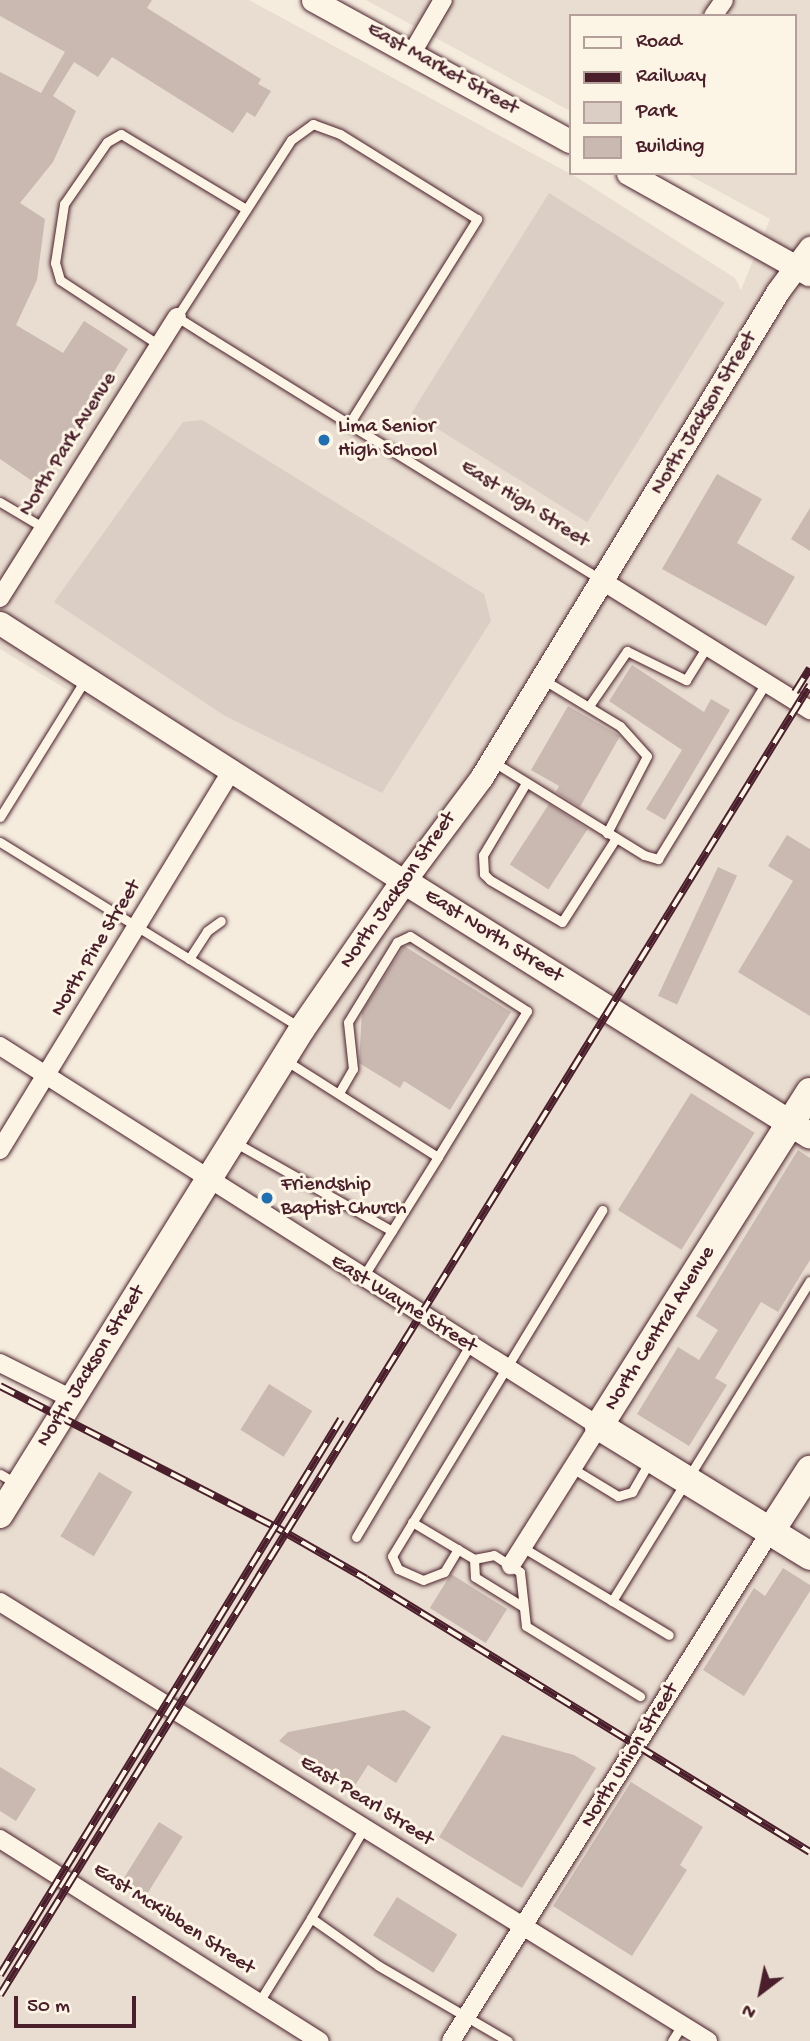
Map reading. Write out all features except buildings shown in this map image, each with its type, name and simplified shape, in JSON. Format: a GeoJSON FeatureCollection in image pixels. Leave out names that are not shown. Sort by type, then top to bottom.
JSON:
{"type":"FeatureCollection","features":[{"type":"Feature","properties":{"kind":"main road","name":"North Jackson Street"},"geometry":{"type":"LineString","coordinates":[[0,1516],[10,1479],[72,1399],[302,1029],[404,881]]}},
{"type":"Feature","properties":{"kind":"main road","name":"East North Street"},"geometry":{"type":"LineString","coordinates":[[404,881],[800,1130]]}},
{"type":"Feature","properties":{"kind":"main road","name":"North Central Avenue"},"geometry":{"type":"LineString","coordinates":[[599,1426],[800,1130],[810,1092]]}},
{"type":"Feature","properties":{"kind":"main road","name":"East Wayne Street"},"geometry":{"type":"LineString","coordinates":[[599,1426],[810,1556]]}},
{"type":"Feature","properties":{"kind":"main road","name":"North Union Street"},"geometry":{"type":"LineString","coordinates":[[771,1532],[810,1471]]}},
{"type":"Feature","properties":{"kind":"street"},"geometry":{"type":"LineString","coordinates":[[412,53],[443,0]]}},
{"type":"Feature","properties":{"kind":"street","name":"East Market Street"},"geometry":{"type":"LineString","coordinates":[[318,1],[568,140]]}},
{"type":"Feature","properties":{"kind":"street"},"geometry":{"type":"LineString","coordinates":[[632,175],[806,263]]}},
{"type":"Feature","properties":{"kind":"street","name":"North Jackson Street"},"geometry":{"type":"LineString","coordinates":[[404,881],[492,761],[604,582],[778,291],[806,263]]}},
{"type":"Feature","properties":{"kind":"street","name":"North Park Avenue"},"geometry":{"type":"LineString","coordinates":[[0,598],[177,317]]}},
{"type":"Feature","properties":{"kind":"street","name":"East High Street"},"geometry":{"type":"LineString","coordinates":[[604,582],[810,710]]}},
{"type":"Feature","properties":{"kind":"street","name":"East North Street"},"geometry":{"type":"LineString","coordinates":[[0,623],[85,680],[404,881]]}},
{"type":"Feature","properties":{"kind":"street","name":"North Pine Street"},"geometry":{"type":"LineString","coordinates":[[0,1150],[231,772]]}},
{"type":"Feature","properties":{"kind":"street","name":"East Wayne Street"},"geometry":{"type":"LineString","coordinates":[[0,1046],[469,1347],[599,1426]]}},
{"type":"Feature","properties":{"kind":"street"},"geometry":{"type":"LineString","coordinates":[[0,1363],[72,1399]]}},
{"type":"Feature","properties":{"kind":"street","name":"North Central Avenue"},"geometry":{"type":"LineString","coordinates":[[511,1565],[599,1426]]}},
{"type":"Feature","properties":{"kind":"street","name":"North Union Street"},"geometry":{"type":"LineString","coordinates":[[452,2041],[771,1532]]}},
{"type":"Feature","properties":{"kind":"street","name":"East Pearl Street"},"geometry":{"type":"LineString","coordinates":[[0,1602],[708,2041]]}},
{"type":"Feature","properties":{"kind":"street","name":"East McKibben Street"},"geometry":{"type":"LineString","coordinates":[[0,1839],[320,2041]]}},
{"type":"Feature","properties":{"kind":"lane"},"geometry":{"type":"LineString","coordinates":[[177,317],[291,139],[313,124],[340,134],[477,219],[349,424]]}},
{"type":"Feature","properties":{"kind":"lane"},"geometry":{"type":"LineString","coordinates":[[159,345],[60,280],[55,263],[64,204],[107,142],[121,134],[246,209]]}},
{"type":"Feature","properties":{"kind":"lane","name":"East High Street"},"geometry":{"type":"LineString","coordinates":[[177,317],[604,582]]}},
{"type":"Feature","properties":{"kind":"lane"},"geometry":{"type":"LineString","coordinates":[[0,502],[44,527]]}},
{"type":"Feature","properties":{"kind":"lane"},"geometry":{"type":"LineString","coordinates":[[589,706],[627,651],[686,680],[707,646]]}},
{"type":"Feature","properties":{"kind":"lane"},"geometry":{"type":"LineString","coordinates":[[0,817],[85,680]]}},
{"type":"Feature","properties":{"kind":"lane"},"geometry":{"type":"LineString","coordinates":[[526,783],[483,855],[484,874],[501,888],[562,922],[611,835],[647,756],[635,738],[589,706],[544,680]]}},
{"type":"Feature","properties":{"kind":"lane"},"geometry":{"type":"LineString","coordinates":[[492,761],[611,835],[659,859],[766,683]]}},
{"type":"Feature","properties":{"kind":"lane"},"geometry":{"type":"LineString","coordinates":[[0,842],[302,1029]]}},
{"type":"Feature","properties":{"kind":"lane"},"geometry":{"type":"LineString","coordinates":[[189,959],[207,930],[221,921]]}},
{"type":"Feature","properties":{"kind":"lane"},"geometry":{"type":"LineString","coordinates":[[339,1093],[353,1069],[348,1022],[397,942],[410,936],[527,1011],[362,1279]]}},
{"type":"Feature","properties":{"kind":"lane"},"geometry":{"type":"LineString","coordinates":[[283,1059],[438,1157]]}},
{"type":"Feature","properties":{"kind":"lane"},"geometry":{"type":"LineString","coordinates":[[233,1140],[280,1171],[333,1194],[393,1231]]}},
{"type":"Feature","properties":{"kind":"lane"},"geometry":{"type":"LineString","coordinates":[[458,1549],[444,1572],[414,1579],[398,1569],[392,1556],[602,1210]]}},
{"type":"Feature","properties":{"kind":"lane"},"geometry":{"type":"LineString","coordinates":[[612,1601],[810,1281]]}},
{"type":"Feature","properties":{"kind":"lane"},"geometry":{"type":"LineString","coordinates":[[356,1537],[469,1347]]}},
{"type":"Feature","properties":{"kind":"lane"},"geometry":{"type":"LineString","coordinates":[[572,1468],[618,1496],[632,1492],[652,1458]]}},
{"type":"Feature","properties":{"kind":"lane"},"geometry":{"type":"LineString","coordinates":[[412,1522],[474,1559],[494,1555],[511,1565],[520,1572],[526,1626],[640,1696]]}},
{"type":"Feature","properties":{"kind":"lane"},"geometry":{"type":"LineString","coordinates":[[522,1547],[669,1635]]}},
{"type":"Feature","properties":{"kind":"lane"},"geometry":{"type":"LineString","coordinates":[[474,1559],[475,1577],[522,1606]]}},
{"type":"Feature","properties":{"kind":"lane"},"geometry":{"type":"LineString","coordinates":[[259,2002],[365,1828]]}},
{"type":"Feature","properties":{"kind":"lane"},"geometry":{"type":"LineString","coordinates":[[311,1918],[379,1966],[508,2041]]}},
{"type":"Feature","properties":{"kind":"lane"},"geometry":{"type":"LineString","coordinates":[[672,2041],[682,2025]]}},
{"type":"Feature","properties":{"kind":"shaded area"},"geometry":{"type":"Polygon","coordinates":[[[0,0],[249,0],[568,173],[568,175],[578,178],[735,278],[741,290],[770,219],[689,175],[796,175],[796,14],[568,14],[568,110],[366,0],[810,0],[810,2041],[0,2041],[0,1515],[403,881],[317,841],[0,649],[0,0]]]}},
{"type":"Feature","properties":{"kind":"green space"},"geometry":{"type":"Polygon","coordinates":[[[549,193],[725,303],[587,522],[412,413],[549,193]]]}},
{"type":"Feature","properties":{"kind":"green space"},"geometry":{"type":"Polygon","coordinates":[[[202,420],[484,594],[491,621],[382,793],[225,716],[54,602],[183,422],[202,420]]]}},
{"type":"Feature","properties":{"kind":"railway"},"geometry":{"type":"LineString","coordinates":[[795,692],[810,668]]}},
{"type":"Feature","properties":{"kind":"railway"},"geometry":{"type":"LineString","coordinates":[[0,1995],[810,685]]}},
{"type":"Feature","properties":{"kind":"railway"},"geometry":{"type":"LineString","coordinates":[[0,1386],[274,1526],[366,1579],[810,1852]]}},
{"type":"Feature","properties":{"kind":"railway"},"geometry":{"type":"LineString","coordinates":[[0,1975],[341,1419]]}},
{"type":"Feature","properties":{"kind":"place","name":"Lima Senior High School"},"geometry":{"type":"Point","coordinates":[324,440]}},
{"type":"Feature","properties":{"kind":"place","name":"Friendship Baptist Church"},"geometry":{"type":"Point","coordinates":[267,1198]}}]}
